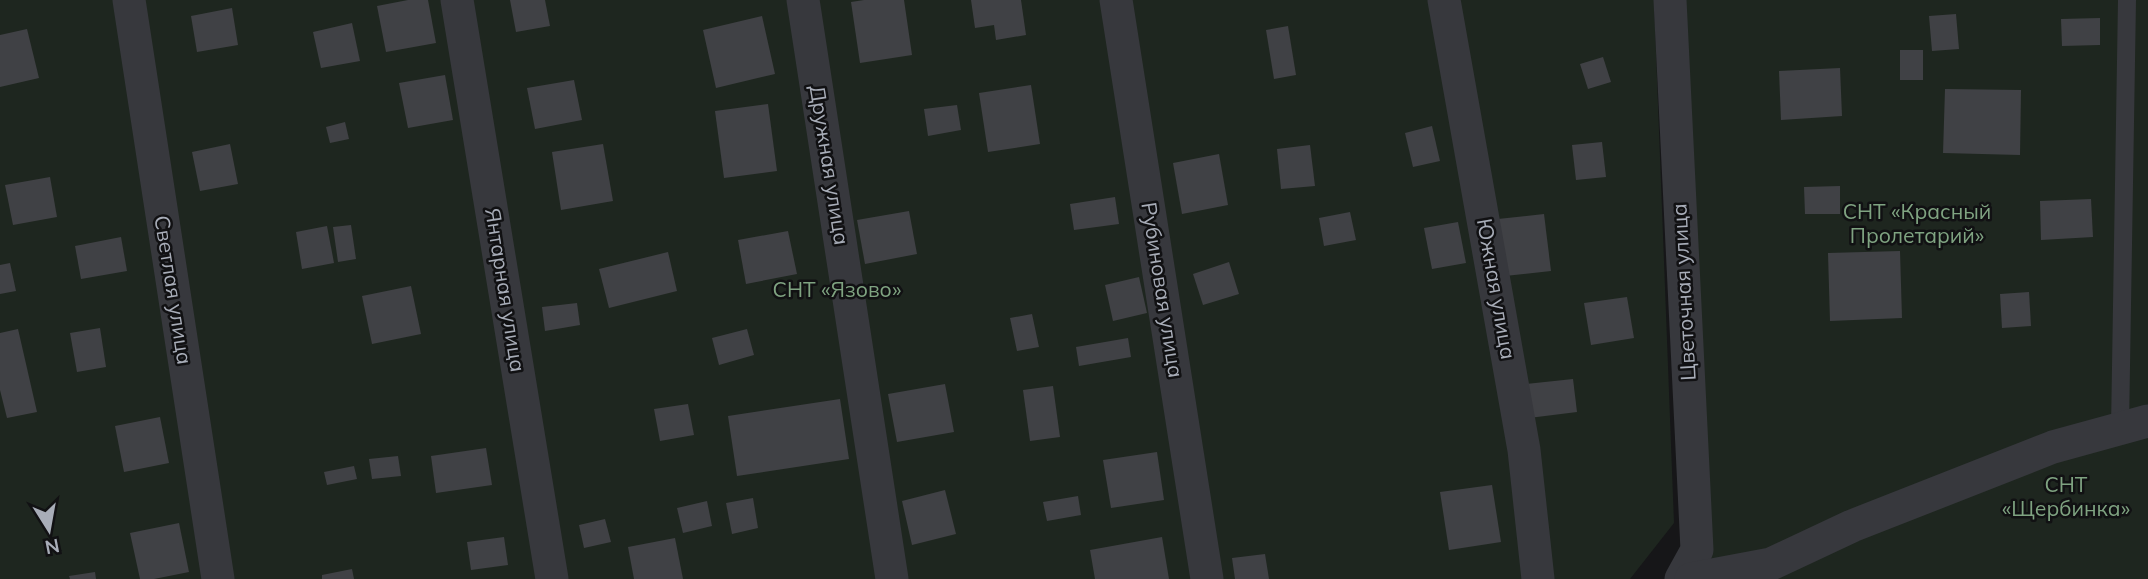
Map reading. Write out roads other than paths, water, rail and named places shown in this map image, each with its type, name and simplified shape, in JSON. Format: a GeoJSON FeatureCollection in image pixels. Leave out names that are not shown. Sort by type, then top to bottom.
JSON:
{"type":"FeatureCollection","features":[{"type":"Feature","properties":{"kind":"street","name":"Светлая улица"},"geometry":{"type":"LineString","coordinates":[[129,0],[218,579]]}},
{"type":"Feature","properties":{"kind":"street","name":"Янтарная улица"},"geometry":{"type":"LineString","coordinates":[[457,0],[552,579]]}},
{"type":"Feature","properties":{"kind":"street","name":"Дружная улица"},"geometry":{"type":"LineString","coordinates":[[803,0],[892,579]]}},
{"type":"Feature","properties":{"kind":"street","name":"Рубиновая улица"},"geometry":{"type":"LineString","coordinates":[[1116,0],[1208,579]]}},
{"type":"Feature","properties":{"kind":"street","name":"Южная улица"},"geometry":{"type":"LineString","coordinates":[[1444,0],[1524,450],[1538,579]]}},
{"type":"Feature","properties":{"kind":"street","name":"Цветочная улица"},"geometry":{"type":"LineString","coordinates":[[1670,0],[1697,550],[1681,579]]}},
{"type":"Feature","properties":{"kind":"street"},"geometry":{"type":"LineString","coordinates":[[1691,579],[1771,564],[1852,527],[2053,447],[2134,425]]}},
{"type":"Feature","properties":{"kind":"lane"},"geometry":{"type":"LineString","coordinates":[[2127,0],[2134,425]]}},
{"type":"Feature","properties":{"kind":"park label","name":"СНТ «Красный Пролетарий»"},"geometry":{"type":"Point","coordinates":[1917,224]}},
{"type":"Feature","properties":{"kind":"park label","name":"СНТ «Язово»"},"geometry":{"type":"Point","coordinates":[837,290]}},
{"type":"Feature","properties":{"kind":"park label","name":"СНТ «Щербинка»"},"geometry":{"type":"Point","coordinates":[2066,497]}}]}
